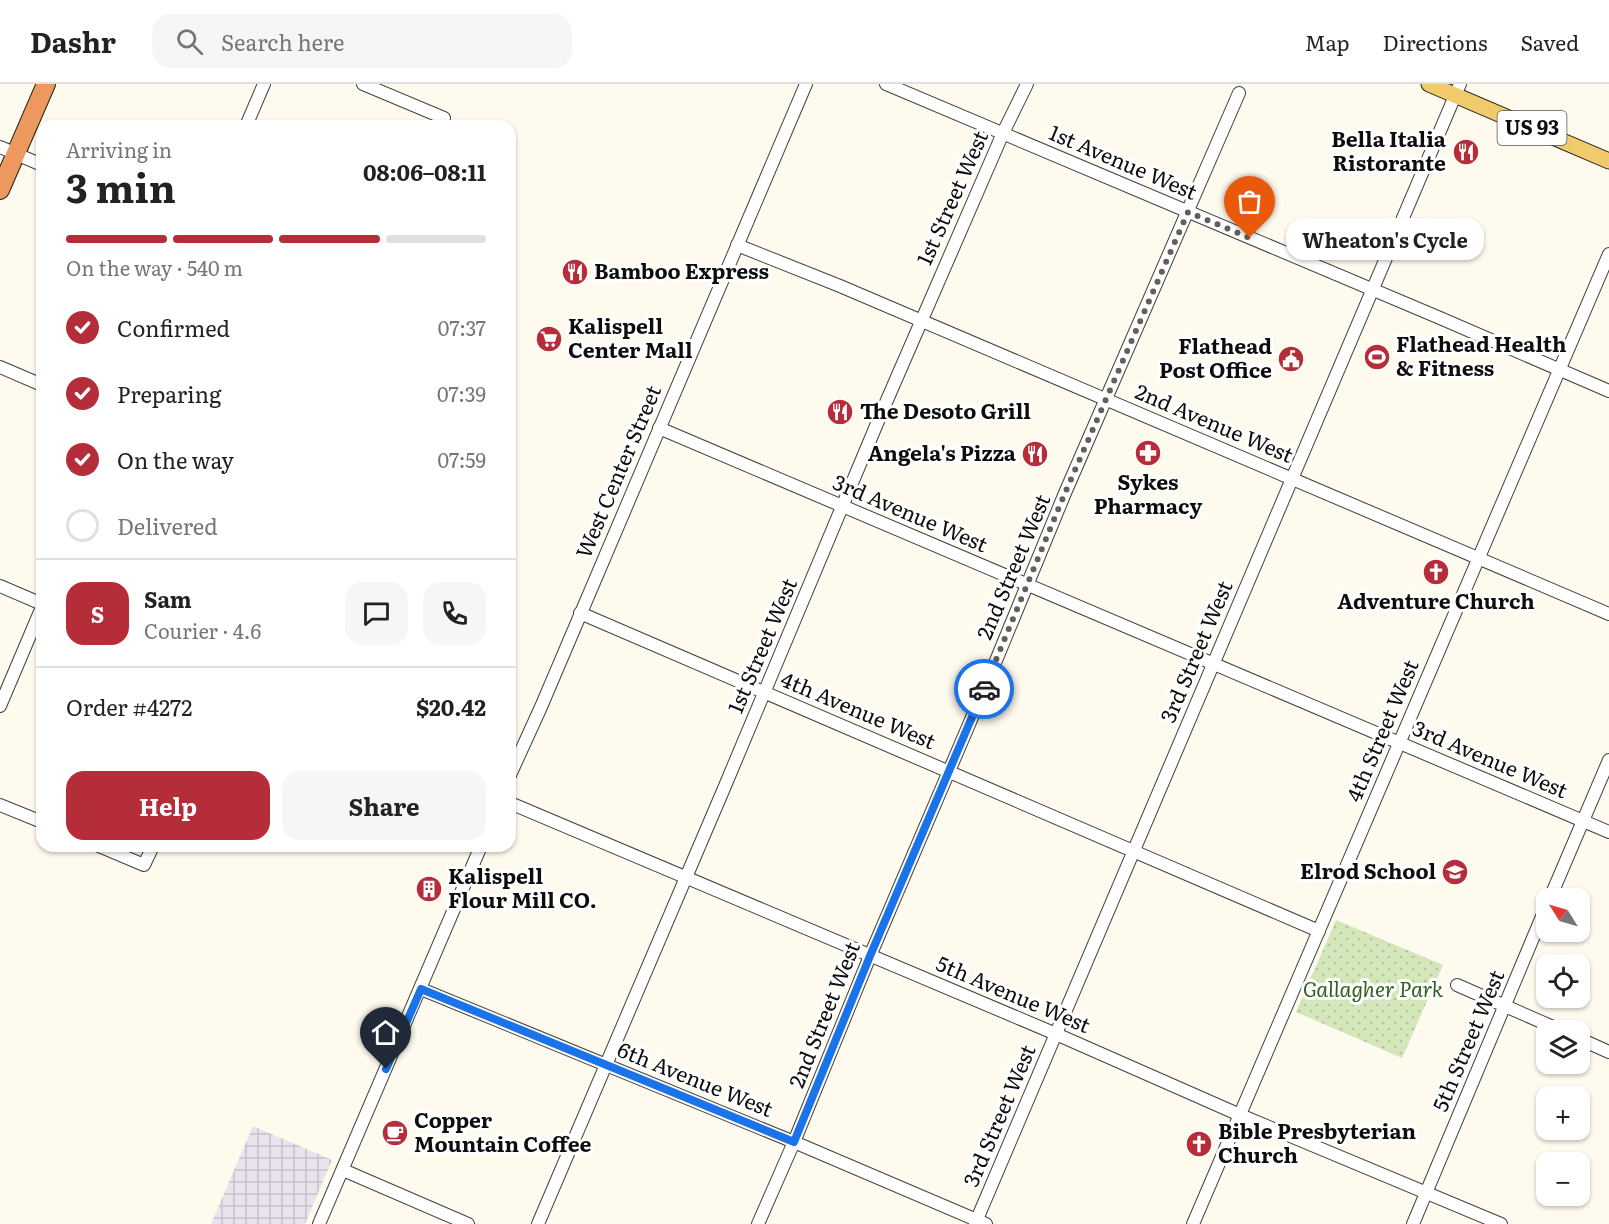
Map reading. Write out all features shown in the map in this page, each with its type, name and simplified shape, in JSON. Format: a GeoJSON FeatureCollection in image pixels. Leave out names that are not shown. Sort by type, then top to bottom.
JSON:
{"type":"FeatureCollection","features":[{"type":"Feature","properties":{"kind":"highway"},"geometry":{"type":"LineString","coordinates":[[0,190],[8,151],[46,84]]}},
{"type":"Feature","properties":{"kind":"main road","name":"US 93"},"geometry":{"type":"LineString","coordinates":[[1429,84],[1457,90],[1609,161]]}},
{"type":"Feature","properties":{"kind":"street"},"geometry":{"type":"LineString","coordinates":[[249,120],[264,84]]}},
{"type":"Feature","properties":{"kind":"street"},"geometry":{"type":"LineString","coordinates":[[363,84],[444,118]]}},
{"type":"Feature","properties":{"kind":"street","name":"West Center Street"},"geometry":{"type":"LineString","coordinates":[[516,762],[806,84]]}},
{"type":"Feature","properties":{"kind":"street","name":"1st Avenue West"},"geometry":{"type":"LineString","coordinates":[[886,84],[1609,391]]}},
{"type":"Feature","properties":{"kind":"street","name":"1st Street West"},"geometry":{"type":"LineString","coordinates":[[538,1224],[921,320],[1003,133],[1027,84]]}},
{"type":"Feature","properties":{"kind":"street","name":"2nd Street West"},"geometry":{"type":"LineString","coordinates":[[758,1224],[1027,585],[1241,87]]}},
{"type":"Feature","properties":{"kind":"street","name":"3rd Street West"},"geometry":{"type":"LineString","coordinates":[[980,1223],[1056,1034],[1457,90]]}},
{"type":"Feature","properties":{"kind":"street"},"geometry":{"type":"LineString","coordinates":[[8,151],[36,163]]}},
{"type":"Feature","properties":{"kind":"street","name":"2nd Avenue West"},"geometry":{"type":"LineString","coordinates":[[737,245],[921,320],[1609,614]]}},
{"type":"Feature","properties":{"kind":"street","name":"4th Street West"},"geometry":{"type":"LineString","coordinates":[[1193,1224],[1609,254]]}},
{"type":"Feature","properties":{"kind":"street"},"geometry":{"type":"LineString","coordinates":[[0,367],[36,382]]}},
{"type":"Feature","properties":{"kind":"street","name":"3rd Avenue West"},"geometry":{"type":"LineString","coordinates":[[659,428],[1609,832]]}},
{"type":"Feature","properties":{"kind":"street"},"geometry":{"type":"LineString","coordinates":[[0,586],[36,603]]}},
{"type":"Feature","properties":{"kind":"street","name":"4th Avenue West"},"geometry":{"type":"LineString","coordinates":[[580,613],[1319,931]]}},
{"type":"Feature","properties":{"kind":"street"},"geometry":{"type":"LineString","coordinates":[[0,706],[36,620]]}},
{"type":"Feature","properties":{"kind":"street"},"geometry":{"type":"LineString","coordinates":[[1554,888],[1609,760]]}},
{"type":"Feature","properties":{"kind":"street"},"geometry":{"type":"LineString","coordinates":[[0,805],[36,820]]}},
{"type":"Feature","properties":{"kind":"street","name":"5th Avenue West"},"geometry":{"type":"LineString","coordinates":[[516,806],[1501,1224]]}},
{"type":"Feature","properties":{"kind":"street"},"geometry":{"type":"LineString","coordinates":[[113,852],[144,865],[150,852]]}},
{"type":"Feature","properties":{"kind":"street"},"geometry":{"type":"LineString","coordinates":[[320,1224],[478,852]]}},
{"type":"Feature","properties":{"kind":"street","name":"5th Street West"},"geometry":{"type":"LineString","coordinates":[[1413,1224],[1536,931]]}},
{"type":"Feature","properties":{"kind":"street"},"geometry":{"type":"LineString","coordinates":[[1457,985],[1537,1020]]}},
{"type":"Feature","properties":{"kind":"street","name":"6th Avenue West"},"geometry":{"type":"LineString","coordinates":[[421,989],[794,1142],[980,1223]]}},
{"type":"Feature","properties":{"kind":"street"},"geometry":{"type":"LineString","coordinates":[[1590,1043],[1609,1052]]}},
{"type":"Feature","properties":{"kind":"street"},"geometry":{"type":"LineString","coordinates":[[343,1170],[468,1224]]}},
{"type":"Feature","properties":{"kind":"shaded area"},"geometry":{"type":"Polygon","coordinates":[[[253,1126],[332,1160],[305,1224],[211,1224],[253,1126]]]}},
{"type":"Feature","properties":{"kind":"green space","name":"Gallagher Park"},"geometry":{"type":"Polygon","coordinates":[[[1336,920],[1443,965],[1402,1058],[1296,1012],[1336,920]]]}},
{"type":"Feature","properties":{"kind":"way so far"},"geometry":{"type":"LineString","coordinates":[[984,689],[1065,493],[1188,212],[1250,238]]}},
{"type":"Feature","properties":{"kind":"place","name":"Bella Italia Ristorante"},"geometry":{"type":"Point","coordinates":[1466,152]}},
{"type":"Feature","properties":{"kind":"place","name":"Wheaton's Cycle"},"geometry":{"type":"Point","coordinates":[1250,238]}},
{"type":"Feature","properties":{"kind":"place","name":"Bamboo Express"},"geometry":{"type":"Point","coordinates":[575,272]}},
{"type":"Feature","properties":{"kind":"place","name":"Kalispell Center Mall"},"geometry":{"type":"Point","coordinates":[549,339]}},
{"type":"Feature","properties":{"kind":"place","name":"Flathead Health & Fitness"},"geometry":{"type":"Point","coordinates":[1377,357]}},
{"type":"Feature","properties":{"kind":"place","name":"Flathead Post Office"},"geometry":{"type":"Point","coordinates":[1291,359]}},
{"type":"Feature","properties":{"kind":"place","name":"The Desoto Grill"},"geometry":{"type":"Point","coordinates":[840,412]}},
{"type":"Feature","properties":{"kind":"place","name":"Sykes Pharmacy"},"geometry":{"type":"Point","coordinates":[1148,453]}},
{"type":"Feature","properties":{"kind":"place","name":"Angela's Pizza"},"geometry":{"type":"Point","coordinates":[1035,454]}},
{"type":"Feature","properties":{"kind":"place","name":"Adventure Church"},"geometry":{"type":"Point","coordinates":[1436,572]}},
{"type":"Feature","properties":{"kind":"place","name":"Elrod School"},"geometry":{"type":"Point","coordinates":[1455,872]}},
{"type":"Feature","properties":{"kind":"place","name":"Kalispell Flour Mill CO."},"geometry":{"type":"Point","coordinates":[429,889]}},
{"type":"Feature","properties":{"kind":"place","name":"Copper Mountain Coffee"},"geometry":{"type":"Point","coordinates":[395,1133]}},
{"type":"Feature","properties":{"kind":"place","name":"Bible Presbyterian Church"},"geometry":{"type":"Point","coordinates":[1199,1144]}},
{"type":"Feature","properties":{"kind":"route"},"geometry":{"type":"LineString","coordinates":[[386,1069],[421,989],[794,1142],[870,956],[984,689]]}}]}
